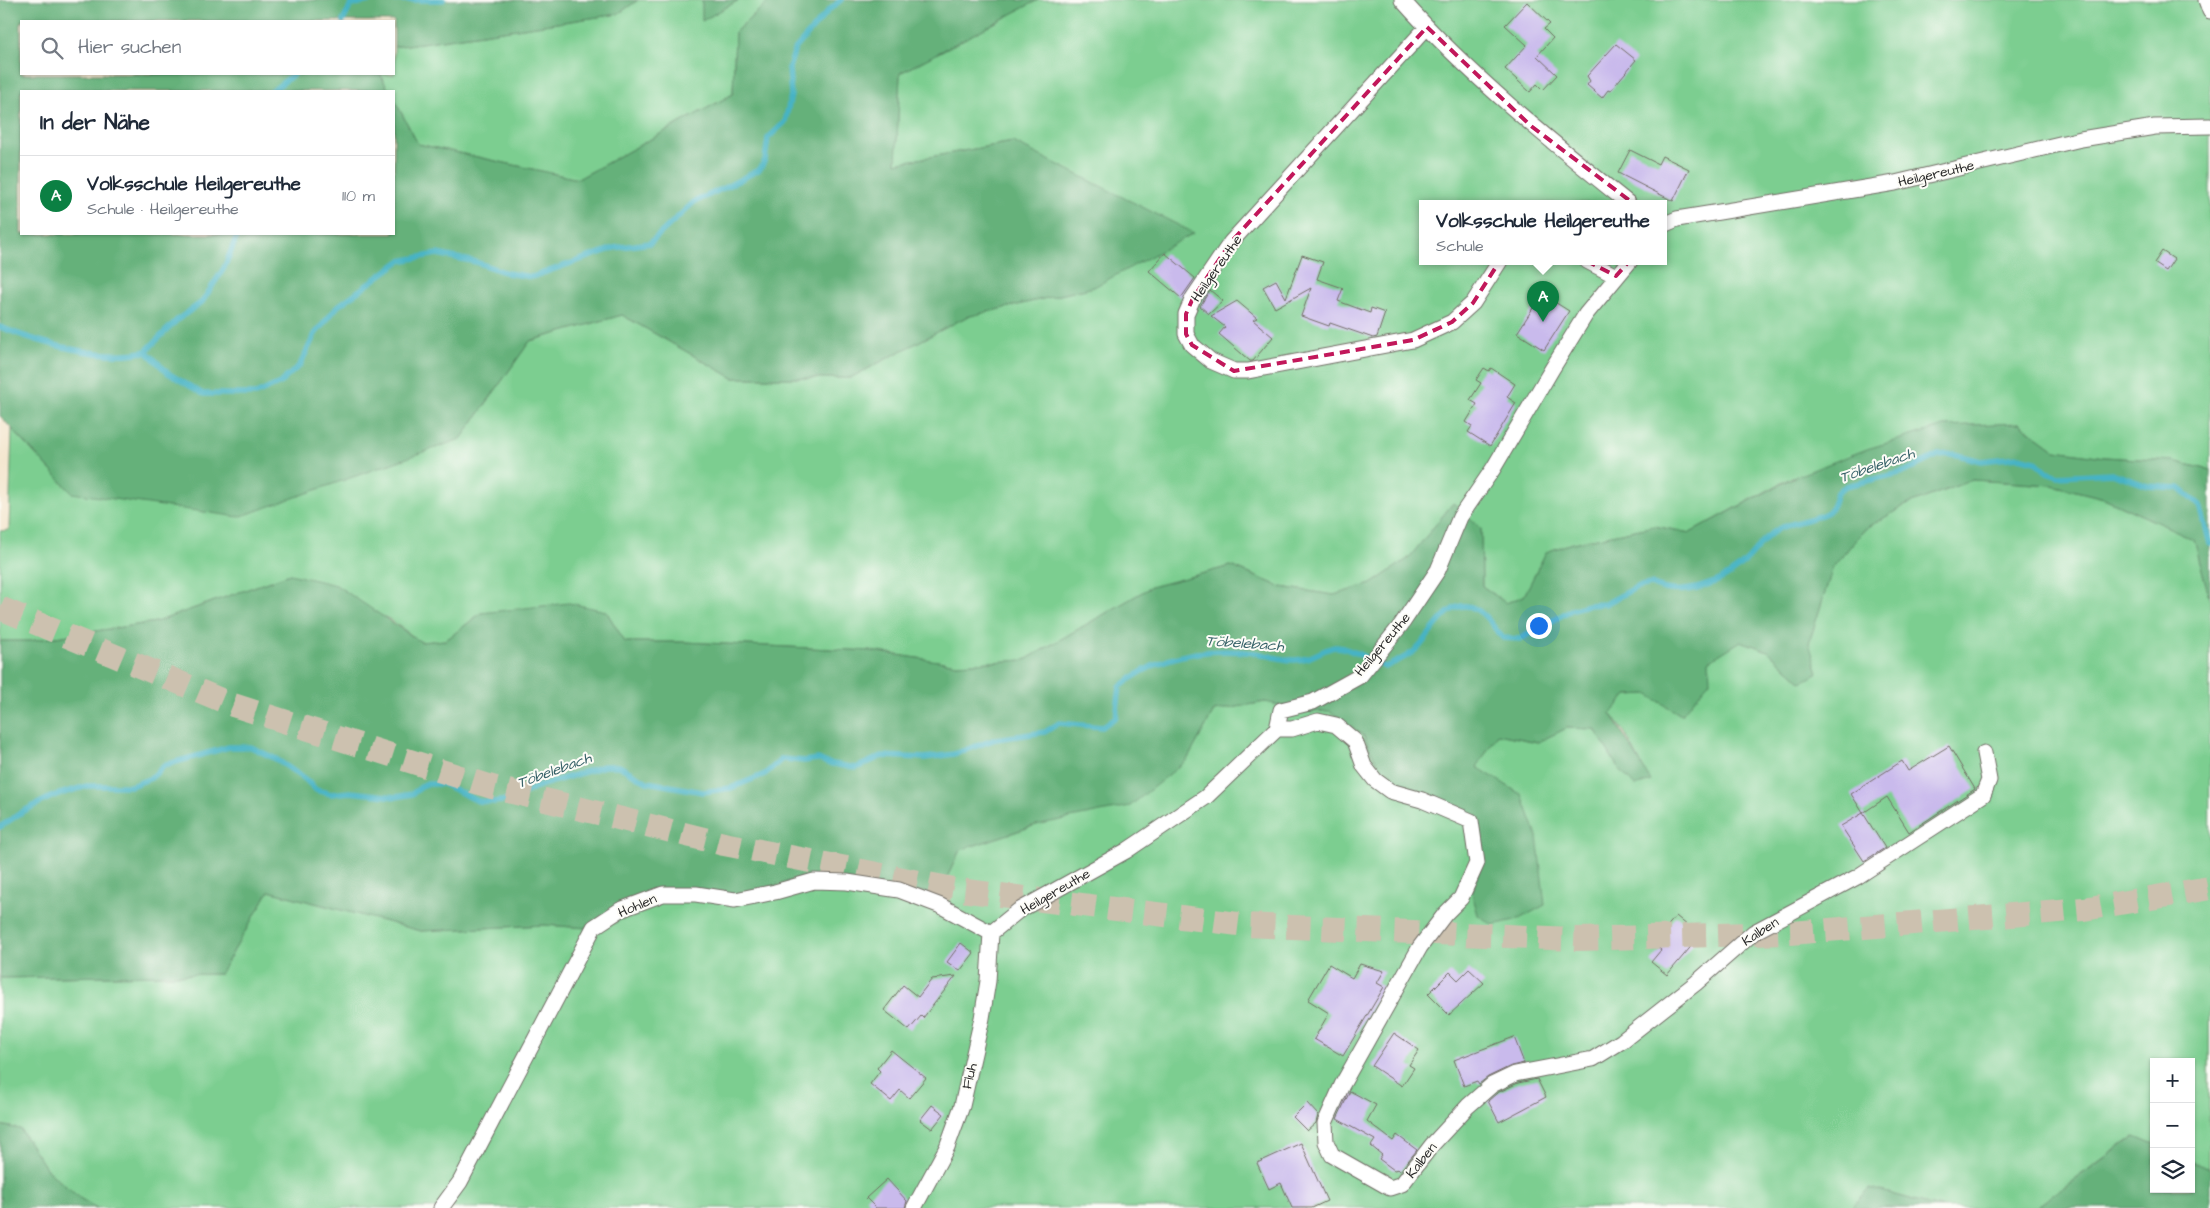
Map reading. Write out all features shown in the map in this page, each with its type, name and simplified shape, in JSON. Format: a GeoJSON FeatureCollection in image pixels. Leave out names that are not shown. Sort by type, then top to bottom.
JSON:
{"type":"FeatureCollection","features":[{"type":"Feature","properties":{"kind":"street"},"geometry":{"type":"LineString","coordinates":[[1402,0],[1427,27],[1531,126],[1624,200]]}},
{"type":"Feature","properties":{"kind":"street"},"geometry":{"type":"LineString","coordinates":[[2206,0],[2210,11]]}},
{"type":"Feature","properties":{"kind":"street","name":"Heilgereuthe"},"geometry":{"type":"LineString","coordinates":[[1427,27],[1231,242],[1193,298],[1186,314],[1186,334],[1192,345],[1212,361],[1234,371],[1248,371],[1413,340],[1452,322],[1473,303],[1497,265]]}},
{"type":"Feature","properties":{"kind":"street","name":"Heilgereuthe"},"geometry":{"type":"LineString","coordinates":[[1667,223],[1677,219],[1895,183],[2081,139],[2155,128],[2210,126]]}},
{"type":"Feature","properties":{"kind":"street"},"geometry":{"type":"LineString","coordinates":[[1595,265],[1616,276]]}},
{"type":"Feature","properties":{"kind":"street","name":"Heilgereuthe"},"geometry":{"type":"LineString","coordinates":[[991,933],[1018,911],[1126,851],[1206,797],[1277,729],[1280,710],[1313,702],[1360,676],[1401,625],[1438,570],[1460,517],[1492,469],[1586,314],[1626,265]]}},
{"type":"Feature","properties":{"kind":"street","name":"Kalben"},"geometry":{"type":"LineString","coordinates":[[1277,729],[1292,729],[1318,721],[1336,725],[1354,741],[1364,766],[1375,780],[1390,791],[1422,800],[1472,821],[1477,863],[1461,898],[1445,914],[1420,947],[1342,1085],[1325,1123],[1326,1142],[1332,1155],[1390,1188],[1402,1184],[1438,1139],[1468,1106],[1492,1085],[1516,1074],[1594,1059],[1622,1041],[1696,983],[1754,932],[1856,877],[1983,795],[1990,780],[1984,754]]}},
{"type":"Feature","properties":{"kind":"street","name":"Hohlen"},"geometry":{"type":"LineString","coordinates":[[441,1208],[460,1182],[594,927],[620,910],[664,894],[696,894],[735,900],[775,892],[814,881],[847,882],[899,890],[941,906],[991,933]]}},
{"type":"Feature","properties":{"kind":"street","name":"Fluh"},"geometry":{"type":"LineString","coordinates":[[914,1208],[947,1147],[962,1106],[982,1018],[988,981],[991,933]]}},
{"type":"Feature","properties":{"kind":"highlighted area"},"geometry":{"type":"Polygon","coordinates":[[[1427,27],[1531,126],[1662,225],[1616,276],[1583,259],[1525,246],[1501,259],[1473,303],[1452,322],[1413,340],[1234,371],[1192,345],[1186,334],[1186,314],[1193,298],[1231,242],[1427,27]]]}},
{"type":"Feature","properties":{"kind":"green space"},"geometry":{"type":"Polygon","coordinates":[[[0,0],[638,0],[618,14],[395,47],[395,20],[20,20],[20,75],[381,75],[388,90],[20,90],[20,235],[395,235],[395,101],[418,144],[578,179],[733,94],[735,32],[770,0],[1038,0],[900,73],[896,163],[1013,142],[1194,233],[1094,287],[966,317],[850,378],[733,378],[622,315],[530,341],[461,439],[239,517],[72,493],[0,416],[0,0]]]}},
{"type":"Feature","properties":{"kind":"green space"},"geometry":{"type":"Polygon","coordinates":[[[638,0],[702,0],[703,20],[739,0],[770,0],[735,32],[733,94],[578,179],[418,144],[395,101],[395,90],[388,90],[381,75],[395,75],[395,47],[618,14],[638,0]]]}},
{"type":"Feature","properties":{"kind":"green space"},"geometry":{"type":"Polygon","coordinates":[[[702,0],[739,0],[702,21],[702,0]]]}},
{"type":"Feature","properties":{"kind":"green space"},"geometry":{"type":"Polygon","coordinates":[[[1038,0],[2210,0],[2210,470],[2173,461],[2104,457],[2056,450],[2019,423],[1792,477],[1690,533],[1654,526],[1569,544],[1547,552],[1524,596],[1506,603],[1482,586],[1481,528],[1453,503],[1409,558],[1371,584],[1334,595],[1281,587],[1231,566],[1151,587],[1025,660],[957,664],[871,651],[684,642],[625,642],[606,611],[481,613],[446,640],[421,642],[389,619],[290,574],[156,622],[29,641],[0,641],[0,531],[9,530],[12,429],[72,493],[461,439],[530,341],[622,315],[733,378],[850,378],[966,317],[1094,287],[1013,142],[896,163],[900,73],[1038,0]]]}},
{"type":"Feature","properties":{"kind":"green space"},"geometry":{"type":"Polygon","coordinates":[[[2019,423],[2056,450],[2104,457],[2173,461],[2210,470],[2210,600],[2194,539],[2104,498],[2052,485],[1972,480],[1904,506],[1865,529],[1833,567],[1809,643],[1818,673],[1802,682],[1768,651],[1741,641],[1709,661],[1710,681],[1681,715],[1647,694],[1627,695],[1611,713],[1651,781],[1635,786],[1617,766],[1595,729],[1567,728],[1538,742],[1498,734],[1477,767],[1522,795],[1537,836],[1545,905],[1519,919],[1493,925],[1478,915],[1472,893],[1481,864],[1474,816],[1422,797],[1383,776],[1364,736],[1330,711],[1311,712],[1265,702],[1214,711],[1187,760],[1130,806],[1036,825],[960,850],[939,894],[806,876],[745,895],[664,898],[602,929],[544,925],[421,931],[269,891],[220,974],[0,978],[0,641],[29,641],[156,622],[290,574],[336,585],[421,642],[446,640],[481,613],[569,603],[606,611],[625,642],[684,642],[871,651],[957,664],[1025,660],[1151,587],[1231,566],[1281,587],[1334,595],[1371,584],[1409,558],[1453,503],[1481,528],[1482,586],[1506,603],[1524,596],[1546,552],[1569,544],[1654,526],[1690,533],[1792,478],[1867,449],[1944,426],[2019,423]]]}},
{"type":"Feature","properties":{"kind":"green space"},"geometry":{"type":"Polygon","coordinates":[[[1972,480],[2052,485],[2104,498],[2194,539],[2210,600],[2209,1169],[2195,1163],[2195,1058],[2150,1058],[2150,1142],[2134,1136],[2035,1208],[1943,1208],[1870,1188],[1851,1208],[97,1208],[81,1199],[48,1171],[20,1129],[0,1125],[0,978],[220,974],[269,891],[421,931],[544,925],[602,929],[664,898],[806,876],[939,894],[960,850],[1036,825],[1187,760],[1214,711],[1265,702],[1311,712],[1330,710],[1364,736],[1383,776],[1522,795],[1476,767],[1498,734],[1537,742],[1567,728],[1595,729],[1617,766],[1650,781],[1625,733],[1611,713],[1627,695],[1647,694],[1741,641],[1768,651],[1802,682],[1809,643],[1833,567],[1865,529],[1904,506],[1972,480]]]}},
{"type":"Feature","properties":{"kind":"green space"},"geometry":{"type":"Polygon","coordinates":[[[0,1125],[20,1129],[48,1171],[81,1199],[97,1208],[0,1208],[0,1125]]]}},
{"type":"Feature","properties":{"kind":"green space"},"geometry":{"type":"Polygon","coordinates":[[[2135,1136],[2150,1142],[2150,1193],[2195,1193],[2195,1163],[2210,1169],[2210,1208],[2035,1208],[2135,1136]]]}},
{"type":"Feature","properties":{"kind":"green space"},"geometry":{"type":"Polygon","coordinates":[[[1870,1188],[1943,1208],[1851,1208],[1870,1188]]]}},
{"type":"Feature","properties":{"kind":"building"},"geometry":{"type":"Polygon","coordinates":[[[1527,2],[1550,24],[1544,29],[1553,38],[1537,56],[1557,75],[1543,90],[1537,84],[1530,92],[1505,69],[1527,45],[1505,25],[1527,2]]]}},
{"type":"Feature","properties":{"kind":"building"},"geometry":{"type":"Polygon","coordinates":[[[1616,44],[1636,60],[1602,98],[1587,85],[1590,81],[1587,76],[1616,44]]]}},
{"type":"Feature","properties":{"kind":"building"},"geometry":{"type":"Polygon","coordinates":[[[1630,150],[1658,164],[1662,156],[1689,169],[1673,201],[1618,173],[1630,150]]]}},
{"type":"Feature","properties":{"kind":"building"},"geometry":{"type":"Polygon","coordinates":[[[2162,251],[2174,259],[2166,271],[2154,263],[2162,251]]]}},
{"type":"Feature","properties":{"kind":"building"},"geometry":{"type":"Polygon","coordinates":[[[1165,253],[1195,278],[1181,298],[1149,271],[1165,253]]]}},
{"type":"Feature","properties":{"kind":"building"},"geometry":{"type":"Polygon","coordinates":[[[1302,255],[1323,262],[1317,279],[1343,288],[1338,301],[1370,313],[1371,308],[1385,313],[1377,337],[1373,338],[1330,323],[1329,326],[1301,316],[1311,288],[1275,308],[1263,287],[1276,280],[1286,298],[1302,255]]]}},
{"type":"Feature","properties":{"kind":"building"},"geometry":{"type":"Polygon","coordinates":[[[1210,290],[1223,301],[1209,314],[1200,306],[1210,290]]]}},
{"type":"Feature","properties":{"kind":"building"},"geometry":{"type":"Polygon","coordinates":[[[1542,294],[1569,311],[1544,350],[1517,333],[1542,294]]]}},
{"type":"Feature","properties":{"kind":"building"},"geometry":{"type":"Polygon","coordinates":[[[1237,301],[1257,318],[1253,320],[1273,337],[1253,361],[1250,361],[1219,334],[1225,327],[1211,316],[1237,301]]]}},
{"type":"Feature","properties":{"kind":"building"},"geometry":{"type":"Polygon","coordinates":[[[1484,368],[1489,371],[1491,368],[1515,384],[1507,397],[1516,403],[1490,446],[1468,432],[1472,426],[1466,422],[1477,404],[1470,400],[1481,383],[1476,380],[1484,368]]]}},
{"type":"Feature","properties":{"kind":"building"},"geometry":{"type":"Polygon","coordinates":[[[1949,746],[1975,789],[1909,832],[1887,797],[1863,813],[1851,794],[1902,761],[1908,771],[1949,746]]]}},
{"type":"Feature","properties":{"kind":"building"},"geometry":{"type":"Polygon","coordinates":[[[1863,813],[1885,848],[1864,861],[1841,826],[1863,813]]]}},
{"type":"Feature","properties":{"kind":"building"},"geometry":{"type":"Polygon","coordinates":[[[1676,916],[1700,936],[1667,975],[1651,962],[1661,950],[1653,943],[1676,916]]]}},
{"type":"Feature","properties":{"kind":"building"},"geometry":{"type":"Polygon","coordinates":[[[961,943],[974,953],[960,971],[947,962],[961,943]]]}},
{"type":"Feature","properties":{"kind":"building"},"geometry":{"type":"Polygon","coordinates":[[[1329,964],[1352,978],[1360,964],[1384,971],[1377,983],[1384,987],[1343,1056],[1314,1039],[1329,1013],[1308,1000],[1329,964]]]}},
{"type":"Feature","properties":{"kind":"building"},"geometry":{"type":"Polygon","coordinates":[[[1469,969],[1484,983],[1449,1015],[1428,994],[1450,972],[1458,980],[1469,969]]]}},
{"type":"Feature","properties":{"kind":"building"},"geometry":{"type":"Polygon","coordinates":[[[956,976],[923,1018],[921,1016],[909,1030],[884,1010],[903,985],[918,997],[932,979],[956,976]]]}},
{"type":"Feature","properties":{"kind":"building"},"geometry":{"type":"Polygon","coordinates":[[[1394,1033],[1419,1050],[1409,1065],[1414,1068],[1402,1086],[1372,1066],[1394,1033]]]}},
{"type":"Feature","properties":{"kind":"building"},"geometry":{"type":"Polygon","coordinates":[[[1514,1037],[1524,1063],[1511,1066],[1488,1077],[1479,1084],[1477,1081],[1464,1086],[1454,1060],[1514,1037]]]}},
{"type":"Feature","properties":{"kind":"building"},"geometry":{"type":"Polygon","coordinates":[[[891,1050],[926,1078],[909,1098],[900,1090],[891,1101],[870,1084],[880,1071],[877,1068],[891,1050]]]}},
{"type":"Feature","properties":{"kind":"building"},"geometry":{"type":"Polygon","coordinates":[[[1537,1079],[1546,1097],[1499,1122],[1488,1101],[1497,1093],[1518,1083],[1537,1079]]]}},
{"type":"Feature","properties":{"kind":"building"},"geometry":{"type":"Polygon","coordinates":[[[1350,1091],[1376,1105],[1367,1121],[1393,1141],[1397,1135],[1417,1150],[1400,1171],[1398,1169],[1394,1170],[1379,1159],[1382,1155],[1371,1146],[1375,1140],[1337,1119],[1350,1091]]]}},
{"type":"Feature","properties":{"kind":"building"},"geometry":{"type":"Polygon","coordinates":[[[1307,1103],[1318,1115],[1316,1123],[1307,1131],[1293,1117],[1307,1103]]]}},
{"type":"Feature","properties":{"kind":"building"},"geometry":{"type":"Polygon","coordinates":[[[932,1105],[944,1114],[932,1129],[920,1120],[932,1105]]]}},
{"type":"Feature","properties":{"kind":"building"},"geometry":{"type":"Polygon","coordinates":[[[1301,1143],[1327,1201],[1312,1208],[1292,1208],[1281,1183],[1269,1189],[1257,1163],[1301,1143]]]}},
{"type":"Feature","properties":{"kind":"building"},"geometry":{"type":"Polygon","coordinates":[[[887,1179],[907,1201],[905,1208],[876,1208],[866,1198],[887,1179]]]}},
{"type":"Feature","properties":{"kind":"waterway"},"geometry":{"type":"LineString","coordinates":[[344,20],[351,5],[373,0]]}},
{"type":"Feature","properties":{"kind":"waterway"},"geometry":{"type":"LineString","coordinates":[[377,0],[443,0]]}},
{"type":"Feature","properties":{"kind":"waterway"},"geometry":{"type":"LineString","coordinates":[[0,327],[53,345],[72,349],[111,354],[129,354],[146,351],[168,373],[203,394],[256,394],[280,383],[300,365],[315,334],[338,306],[400,261],[437,254],[476,262],[507,273],[532,277],[614,248],[650,243],[694,202],[760,169],[765,160],[768,138],[785,122],[791,95],[789,68],[795,49],[829,10],[841,0]]}},
{"type":"Feature","properties":{"kind":"waterway"},"geometry":{"type":"LineString","coordinates":[[273,90],[293,75]]}},
{"type":"Feature","properties":{"kind":"waterway"},"geometry":{"type":"LineString","coordinates":[[146,351],[177,320],[202,302],[224,268],[238,235]]}},
{"type":"Feature","properties":{"kind":"waterway","name":"Töbelebach"},"geometry":{"type":"LineString","coordinates":[[0,827],[22,812],[53,796],[87,786],[131,786],[151,778],[165,765],[229,747],[251,747],[276,759],[305,779],[316,790],[331,794],[350,792],[396,797],[412,794],[425,784],[443,784],[478,801],[494,802],[509,800],[542,785],[604,766],[619,766],[647,782],[703,792],[731,788],[765,774],[782,759],[804,761],[818,759],[827,763],[856,768],[882,756],[925,758],[954,754],[996,739],[1045,732],[1059,723],[1102,727],[1116,717],[1120,687],[1150,667],[1184,656],[1219,651],[1238,651],[1300,660],[1336,647],[1354,652],[1385,667],[1402,659],[1418,648],[1444,616],[1461,606],[1470,607],[1480,612],[1503,638],[1520,639],[1571,610],[1587,605],[1605,604],[1637,587],[1651,584],[1663,589],[1676,590],[1689,589],[1716,582],[1739,568],[1773,532],[1828,512],[1833,505],[1837,492],[1846,486],[1904,472],[1938,455],[1954,454],[1981,461],[2019,457],[2035,461],[2047,472],[2058,476],[2112,473],[2148,486],[2179,488],[2200,505],[2210,544]]}},
{"type":"Feature","properties":{"kind":"tunnel"},"geometry":{"type":"LineString","coordinates":[[0,608],[233,705],[492,787],[724,844],[959,890],[1247,925],[1576,939],[1791,933],[2084,909],[2210,888]]}},
{"type":"Feature","properties":{"kind":"place","name":"Volksschule Heilgereuthe"},"geometry":{"type":"Point","coordinates":[1543,322]}}]}
